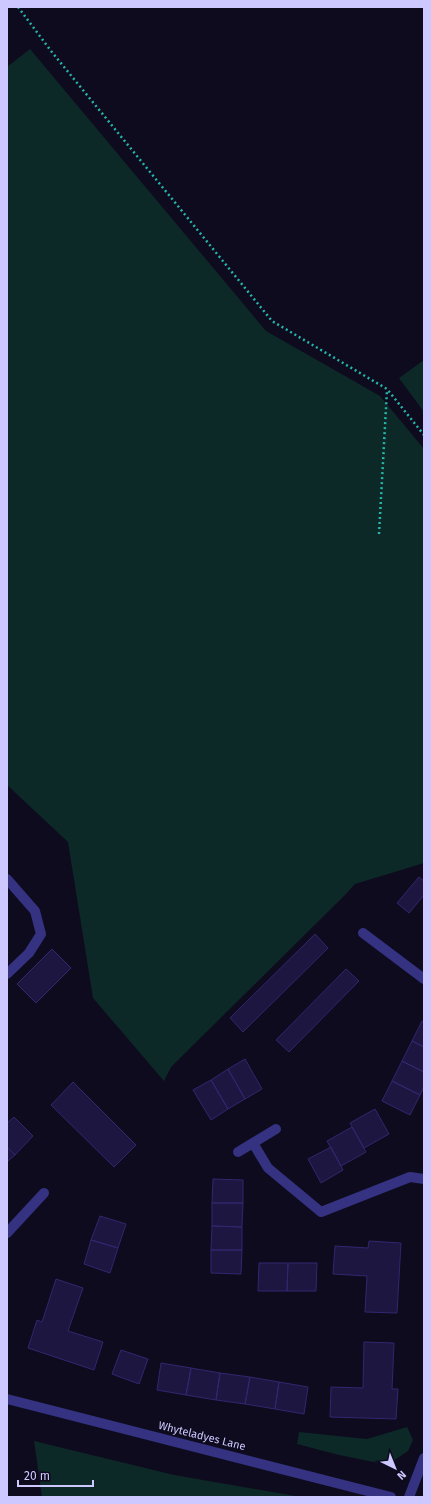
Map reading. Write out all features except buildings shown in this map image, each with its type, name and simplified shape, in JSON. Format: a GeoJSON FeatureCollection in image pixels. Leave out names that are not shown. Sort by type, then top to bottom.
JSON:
{"type":"FeatureCollection","features":[{"type":"Feature","properties":{"kind":"street"},"geometry":{"type":"LineString","coordinates":[[7,879],[35,911],[41,934],[29,953],[7,974]]}},
{"type":"Feature","properties":{"kind":"street"},"geometry":{"type":"LineString","coordinates":[[363,934],[424,979]]}},
{"type":"Feature","properties":{"kind":"street"},"geometry":{"type":"LineString","coordinates":[[238,1152],[276,1129]]}},
{"type":"Feature","properties":{"kind":"street"},"geometry":{"type":"LineString","coordinates":[[253,1143],[268,1168],[321,1212],[410,1177],[424,1178]]}},
{"type":"Feature","properties":{"kind":"street"},"geometry":{"type":"LineString","coordinates":[[7,1233],[44,1193]]}},
{"type":"Feature","properties":{"kind":"street","name":"Whyteladyes Lane"},"geometry":{"type":"LineString","coordinates":[[7,1399],[391,1497]]}},
{"type":"Feature","properties":{"kind":"street"},"geometry":{"type":"LineString","coordinates":[[409,1497],[424,1458]]}},
{"type":"Feature","properties":{"kind":"path"},"geometry":{"type":"LineString","coordinates":[[18,7],[51,51],[272,321],[387,390],[424,436]]}},
{"type":"Feature","properties":{"kind":"path"},"geometry":{"type":"LineString","coordinates":[[379,534],[387,390]]}},
{"type":"Feature","properties":{"kind":"green space"},"geometry":{"type":"Polygon","coordinates":[[[30,49],[266,331],[380,396],[424,449],[424,863],[355,884],[171,1067],[164,1081],[93,998],[68,842],[7,785],[7,67],[30,49]]]}},
{"type":"Feature","properties":{"kind":"green space"},"geometry":{"type":"Polygon","coordinates":[[[424,360],[424,412],[399,378],[424,360]]]}},
{"type":"Feature","properties":{"kind":"green space"},"geometry":{"type":"Polygon","coordinates":[[[407,1427],[413,1440],[408,1451],[393,1461],[384,1464],[339,1455],[297,1444],[299,1432],[367,1439],[407,1427]]]}},
{"type":"Feature","properties":{"kind":"green space"},"geometry":{"type":"Polygon","coordinates":[[[34,1441],[174,1475],[301,1497],[42,1497],[34,1441]]]}}]}
